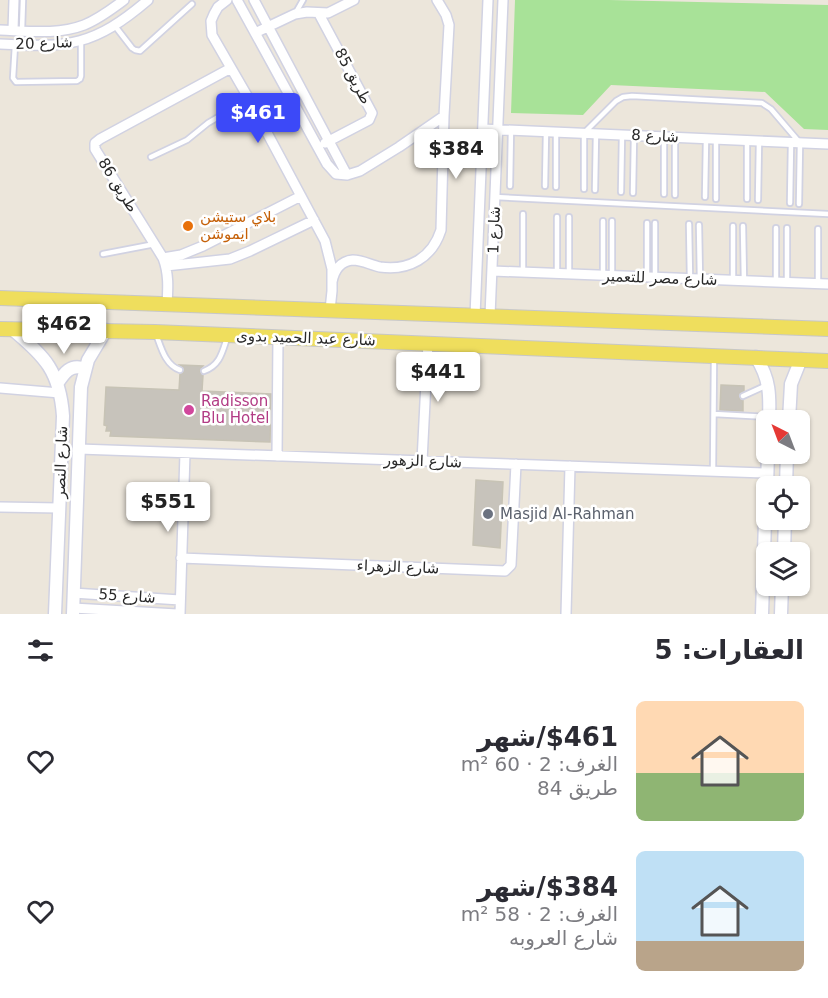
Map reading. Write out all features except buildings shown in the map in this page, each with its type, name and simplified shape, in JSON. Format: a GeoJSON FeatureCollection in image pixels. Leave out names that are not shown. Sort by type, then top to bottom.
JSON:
{"type":"FeatureCollection","features":[{"type":"Feature","properties":{"kind":"main road","name":"شارع عبد الحميد بدوى"},"geometry":{"type":"LineString","coordinates":[[0,298],[828,329]]}},
{"type":"Feature","properties":{"kind":"main road","name":"شارع عبد الحميد بدوى"},"geometry":{"type":"LineString","coordinates":[[6,329],[106,330],[828,361]]}},
{"type":"Feature","properties":{"kind":"street"},"geometry":{"type":"LineString","coordinates":[[14,0],[17,30]]}},
{"type":"Feature","properties":{"kind":"street","name":"شارع 20"},"geometry":{"type":"LineString","coordinates":[[0,30],[54,30],[76,27],[103,15],[124,0]]}},
{"type":"Feature","properties":{"kind":"street"},"geometry":{"type":"LineString","coordinates":[[227,0],[214,14],[212,35],[325,241],[332,282]]}},
{"type":"Feature","properties":{"kind":"street"},"geometry":{"type":"LineString","coordinates":[[237,0],[327,164],[336,174],[347,175],[360,171],[444,116]]}},
{"type":"Feature","properties":{"kind":"street"},"geometry":{"type":"LineString","coordinates":[[254,0],[347,175]]}},
{"type":"Feature","properties":{"kind":"street"},"geometry":{"type":"LineString","coordinates":[[255,33],[295,14],[333,12],[354,0]]}},
{"type":"Feature","properties":{"kind":"street"},"geometry":{"type":"LineString","coordinates":[[330,310],[334,274],[344,262],[352,260],[380,267],[400,266],[419,260],[434,248],[441,230],[449,26],[442,5],[437,0]]}},
{"type":"Feature","properties":{"kind":"street","name":"شارع 1"},"geometry":{"type":"LineString","coordinates":[[475,316],[488,0]]}},
{"type":"Feature","properties":{"kind":"street","name":"شارع 1"},"geometry":{"type":"LineString","coordinates":[[490,316],[503,0]]}},
{"type":"Feature","properties":{"kind":"street","name":"شارع 20"},"geometry":{"type":"LineString","coordinates":[[0,45],[53,46],[81,42],[115,26],[146,1]]}},
{"type":"Feature","properties":{"kind":"street","name":"طريق 85"},"geometry":{"type":"LineString","coordinates":[[318,147],[369,120],[372,113],[319,14]]}},
{"type":"Feature","properties":{"kind":"street","name":"طريق 86"},"geometry":{"type":"LineString","coordinates":[[167,304],[168,283],[165,262],[95,149],[95,143],[231,68]]}},
{"type":"Feature","properties":{"kind":"street","name":"شارع 8"},"geometry":{"type":"LineString","coordinates":[[483,129],[828,144]]}},
{"type":"Feature","properties":{"kind":"street"},"geometry":{"type":"LineString","coordinates":[[165,262],[203,246],[301,196]]}},
{"type":"Feature","properties":{"kind":"street"},"geometry":{"type":"LineString","coordinates":[[165,262],[230,259],[314,220]]}},
{"type":"Feature","properties":{"kind":"street","name":"شارع مصر للتعمير"},"geometry":{"type":"LineString","coordinates":[[493,271],[823,284]]}},
{"type":"Feature","properties":{"kind":"street","name":"شارع النصر"},"geometry":{"type":"LineString","coordinates":[[6,329],[40,354],[53,373],[59,388],[63,416],[55,614]]}},
{"type":"Feature","properties":{"kind":"street","name":"شارع النصر"},"geometry":{"type":"LineString","coordinates":[[73,611],[81,387],[92,351],[106,330]]}},
{"type":"Feature","properties":{"kind":"street"},"geometry":{"type":"LineString","coordinates":[[277,456],[278,337]]}},
{"type":"Feature","properties":{"kind":"street"},"geometry":{"type":"LineString","coordinates":[[422,461],[428,343]]}},
{"type":"Feature","properties":{"kind":"street"},"geometry":{"type":"LineString","coordinates":[[756,357],[768,385],[769,410]]}},
{"type":"Feature","properties":{"kind":"street"},"geometry":{"type":"LineString","coordinates":[[790,410],[791,384],[801,359]]}},
{"type":"Feature","properties":{"kind":"street"},"geometry":{"type":"LineString","coordinates":[[0,388],[59,388],[68,370],[76,367],[85,369]]}},
{"type":"Feature","properties":{"kind":"street"},"geometry":{"type":"LineString","coordinates":[[768,385],[791,384]]}},
{"type":"Feature","properties":{"kind":"street","name":"شارع الزهور"},"geometry":{"type":"LineString","coordinates":[[79,449],[767,473]]}},
{"type":"Feature","properties":{"kind":"street"},"geometry":{"type":"LineString","coordinates":[[178,614],[184,453]]}},
{"type":"Feature","properties":{"kind":"street","name":"شارع الزهراء"},"geometry":{"type":"LineString","coordinates":[[181,558],[506,571],[511,565],[516,464]]}},
{"type":"Feature","properties":{"kind":"street"},"geometry":{"type":"LineString","coordinates":[[767,464],[767,473]]}},
{"type":"Feature","properties":{"kind":"street"},"geometry":{"type":"LineString","coordinates":[[566,614],[570,466]]}},
{"type":"Feature","properties":{"kind":"street"},"geometry":{"type":"LineString","coordinates":[[0,507],[59,508]]}},
{"type":"Feature","properties":{"kind":"street"},"geometry":{"type":"LineString","coordinates":[[762,614],[765,530]]}},
{"type":"Feature","properties":{"kind":"street","name":"شارع 55"},"geometry":{"type":"LineString","coordinates":[[73,593],[180,600]]}},
{"type":"Feature","properties":{"kind":"street"},"geometry":{"type":"LineString","coordinates":[[781,614],[782,596]]}},
{"type":"Feature","properties":{"kind":"street","name":"شارع 55"},"geometry":{"type":"LineString","coordinates":[[73,611],[178,614]]}},
{"type":"Feature","properties":{"kind":"lane"},"geometry":{"type":"LineString","coordinates":[[17,30],[23,0]]}},
{"type":"Feature","properties":{"kind":"lane"},"geometry":{"type":"LineString","coordinates":[[295,14],[303,0]]}},
{"type":"Feature","properties":{"kind":"lane"},"geometry":{"type":"LineString","coordinates":[[115,26],[133,50],[140,51],[192,4]]}},
{"type":"Feature","properties":{"kind":"lane"},"geometry":{"type":"LineString","coordinates":[[15,45],[13,76],[16,82],[76,81],[81,76],[81,42]]}},
{"type":"Feature","properties":{"kind":"lane"},"geometry":{"type":"LineString","coordinates":[[584,189],[584,133],[616,100],[632,96],[762,104],[771,109],[795,142],[799,204]]}},
{"type":"Feature","properties":{"kind":"lane"},"geometry":{"type":"LineString","coordinates":[[151,158],[187,140],[208,123],[249,99]]}},
{"type":"Feature","properties":{"kind":"lane"},"geometry":{"type":"LineString","coordinates":[[510,186],[511,129]]}},
{"type":"Feature","properties":{"kind":"lane"},"geometry":{"type":"LineString","coordinates":[[545,186],[546,131]]}},
{"type":"Feature","properties":{"kind":"lane"},"geometry":{"type":"LineString","coordinates":[[556,132],[556,187]]}},
{"type":"Feature","properties":{"kind":"lane"},"geometry":{"type":"LineString","coordinates":[[595,190],[596,133]]}},
{"type":"Feature","properties":{"kind":"lane"},"geometry":{"type":"LineString","coordinates":[[621,135],[621,192]]}},
{"type":"Feature","properties":{"kind":"lane"},"geometry":{"type":"LineString","coordinates":[[633,193],[634,135]]}},
{"type":"Feature","properties":{"kind":"lane"},"geometry":{"type":"LineString","coordinates":[[664,136],[664,194]]}},
{"type":"Feature","properties":{"kind":"lane"},"geometry":{"type":"LineString","coordinates":[[675,137],[675,195]]}},
{"type":"Feature","properties":{"kind":"lane"},"geometry":{"type":"LineString","coordinates":[[705,197],[706,138]]}},
{"type":"Feature","properties":{"kind":"lane"},"geometry":{"type":"LineString","coordinates":[[716,139],[716,199]]}},
{"type":"Feature","properties":{"kind":"lane"},"geometry":{"type":"LineString","coordinates":[[747,140],[747,199]]}},
{"type":"Feature","properties":{"kind":"lane"},"geometry":{"type":"LineString","coordinates":[[758,200],[759,141]]}},
{"type":"Feature","properties":{"kind":"lane"},"geometry":{"type":"LineString","coordinates":[[790,203],[795,142]]}},
{"type":"Feature","properties":{"kind":"lane"},"geometry":{"type":"LineString","coordinates":[[495,197],[828,214]]}},
{"type":"Feature","properties":{"kind":"lane"},"geometry":{"type":"LineString","coordinates":[[523,272],[524,214]]}},
{"type":"Feature","properties":{"kind":"lane"},"geometry":{"type":"LineString","coordinates":[[557,217],[557,274]]}},
{"type":"Feature","properties":{"kind":"lane"},"geometry":{"type":"LineString","coordinates":[[569,217],[569,274]]}},
{"type":"Feature","properties":{"kind":"lane"},"geometry":{"type":"LineString","coordinates":[[603,221],[608,276]]}},
{"type":"Feature","properties":{"kind":"lane"},"geometry":{"type":"LineString","coordinates":[[608,276],[612,221]]}},
{"type":"Feature","properties":{"kind":"lane"},"geometry":{"type":"LineString","coordinates":[[647,223],[651,278]]}},
{"type":"Feature","properties":{"kind":"lane"},"geometry":{"type":"LineString","coordinates":[[651,278],[655,223]]}},
{"type":"Feature","properties":{"kind":"lane"},"geometry":{"type":"LineString","coordinates":[[689,224],[695,280]]}},
{"type":"Feature","properties":{"kind":"lane"},"geometry":{"type":"LineString","coordinates":[[695,280],[699,225]]}},
{"type":"Feature","properties":{"kind":"lane"},"geometry":{"type":"LineString","coordinates":[[733,226],[733,281]]}},
{"type":"Feature","properties":{"kind":"lane"},"geometry":{"type":"LineString","coordinates":[[743,226],[744,282]]}},
{"type":"Feature","properties":{"kind":"lane"},"geometry":{"type":"LineString","coordinates":[[776,228],[776,283]]}},
{"type":"Feature","properties":{"kind":"lane"},"geometry":{"type":"LineString","coordinates":[[787,228],[787,283]]}},
{"type":"Feature","properties":{"kind":"lane"},"geometry":{"type":"LineString","coordinates":[[818,229],[823,284]]}},
{"type":"Feature","properties":{"kind":"lane"},"geometry":{"type":"LineString","coordinates":[[103,254],[155,243]]}},
{"type":"Feature","properties":{"kind":"lane"},"geometry":{"type":"LineString","coordinates":[[155,332],[166,357],[175,368],[180,370]]}},
{"type":"Feature","properties":{"kind":"lane"},"geometry":{"type":"LineString","coordinates":[[204,371],[211,369],[221,358],[228,335]]}},
{"type":"Feature","properties":{"kind":"lane"},"geometry":{"type":"LineString","coordinates":[[713,471],[714,356]]}},
{"type":"Feature","properties":{"kind":"lane"},"geometry":{"type":"LineString","coordinates":[[743,396],[768,385]]}},
{"type":"Feature","properties":{"kind":"lane"},"geometry":{"type":"LineString","coordinates":[[714,398],[721,399]]}},
{"type":"Feature","properties":{"kind":"lane"},"geometry":{"type":"LineString","coordinates":[[714,414],[756,417]]}},
{"type":"Feature","properties":{"kind":"green space"},"geometry":{"type":"Polygon","coordinates":[[[515,0],[828,5],[828,130],[804,129],[765,92],[611,85],[583,115],[511,113],[515,0]]]}},
{"type":"Feature","properties":{"kind":"place","name":"بلاي ستيشن ايموشن"},"geometry":{"type":"Point","coordinates":[188,226]}},
{"type":"Feature","properties":{"kind":"place","name":"Radisson Blu Hotel"},"geometry":{"type":"Point","coordinates":[189,410]}},
{"type":"Feature","properties":{"kind":"place","name":"Masjid Al-Rahman"},"geometry":{"type":"Point","coordinates":[488,514]}}]}
